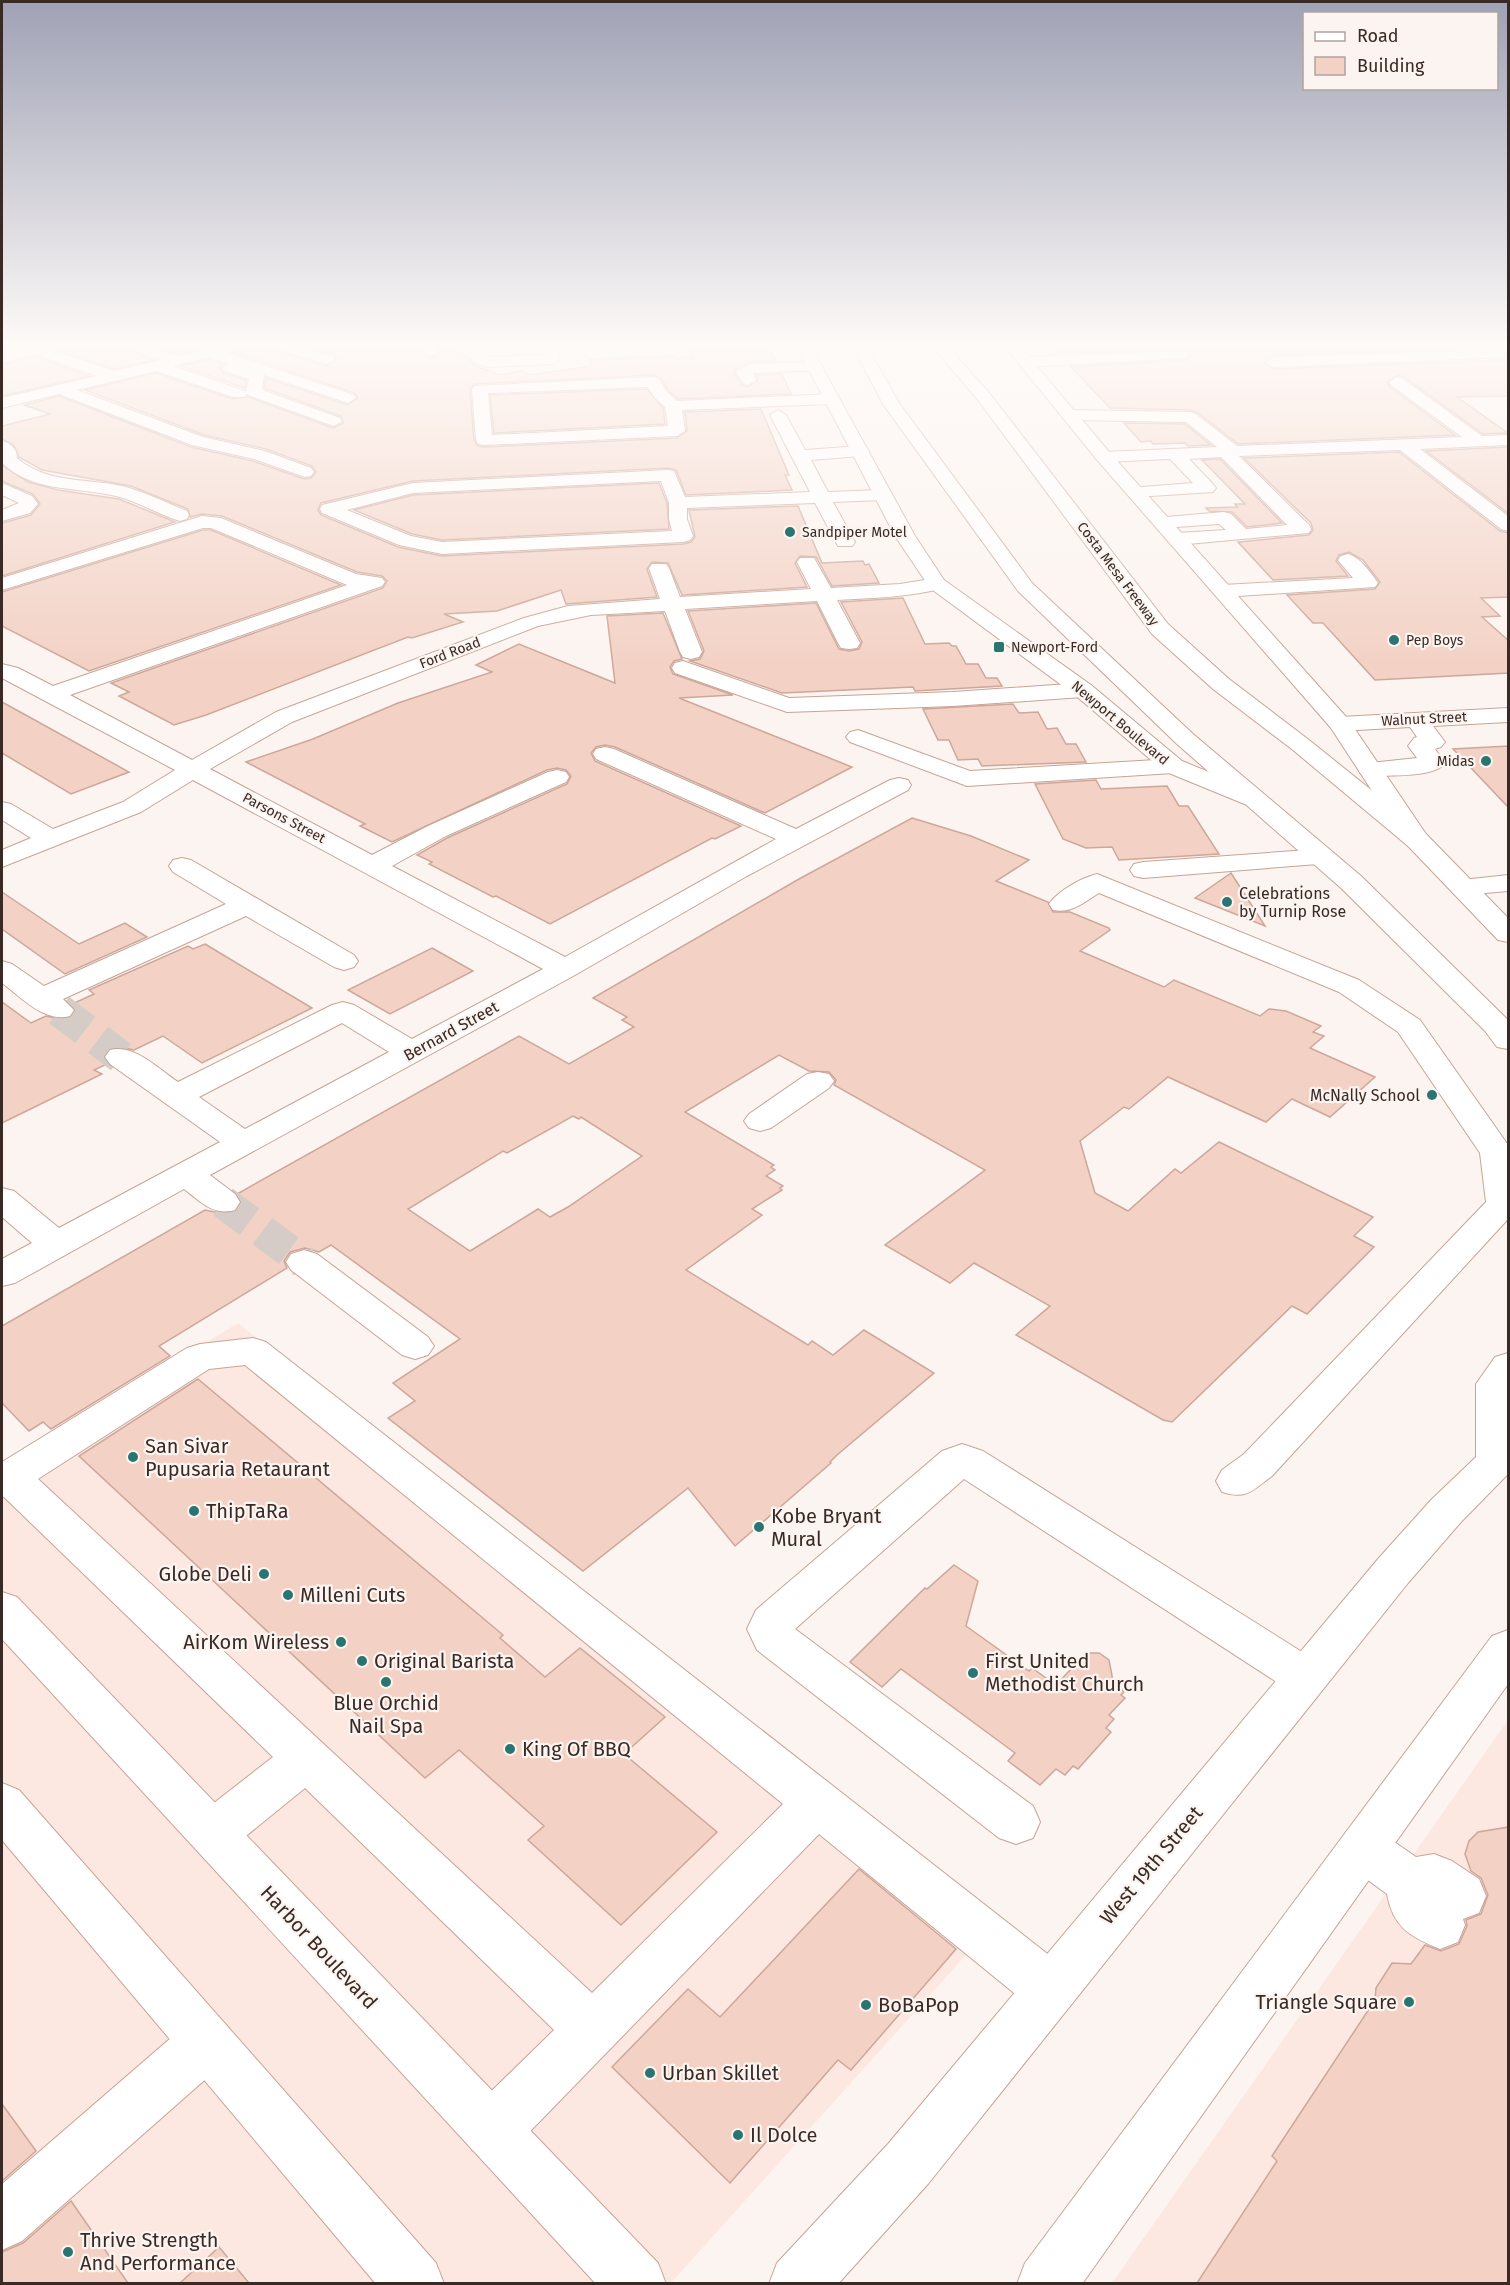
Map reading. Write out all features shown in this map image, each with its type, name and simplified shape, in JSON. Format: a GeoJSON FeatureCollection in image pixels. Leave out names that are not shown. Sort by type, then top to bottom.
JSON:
{"type":"FeatureCollection","features":[{"type":"Feature","properties":{"kind":"main road"},"geometry":{"type":"LineString","coordinates":[[6,450],[8,460],[16,468],[54,483],[116,490],[180,515]]}},
{"type":"Feature","properties":{"kind":"main road"},"geometry":{"type":"LineString","coordinates":[[236,450],[259,455],[305,472]]}},
{"type":"Feature","properties":{"kind":"main road"},"geometry":{"type":"LineString","coordinates":[[797,450],[845,542]]}},
{"type":"Feature","properties":{"kind":"main road"},"geometry":{"type":"LineString","coordinates":[[924,450],[1025,587],[1251,798]]}},
{"type":"Feature","properties":{"kind":"main road","name":"Costa Mesa Freeway"},"geometry":{"type":"LineString","coordinates":[[1024,450],[1160,629],[1221,684],[1301,745],[1417,840]]}},
{"type":"Feature","properties":{"kind":"main road"},"geometry":{"type":"LineString","coordinates":[[1098,450],[1340,724],[1417,840],[1509,934]]}},
{"type":"Feature","properties":{"kind":"main road"},"geometry":{"type":"LineString","coordinates":[[1177,539],[1302,529],[1225,450]]}},
{"type":"Feature","properties":{"kind":"main road"},"geometry":{"type":"LineString","coordinates":[[1104,457],[1280,450]]}},
{"type":"Feature","properties":{"kind":"main road"},"geometry":{"type":"LineString","coordinates":[[1410,450],[1509,525]]}},
{"type":"Feature","properties":{"kind":"main road"},"geometry":{"type":"LineString","coordinates":[[800,456],[860,451]]}},
{"type":"Feature","properties":{"kind":"main road","name":"Newport Boulevard"},"geometry":{"type":"LineString","coordinates":[[860,451],[905,536],[937,584],[1083,690],[1173,766],[1251,798],[1351,882],[1509,1040]]}},
{"type":"Feature","properties":{"kind":"main road"},"geometry":{"type":"LineString","coordinates":[[1135,492],[1207,488],[1175,454]]}},
{"type":"Feature","properties":{"kind":"main road"},"geometry":{"type":"LineString","coordinates":[[668,475],[678,503],[678,519],[683,536],[442,548],[406,541],[328,509],[413,488],[668,475]]}},
{"type":"Feature","properties":{"kind":"main road"},"geometry":{"type":"LineString","coordinates":[[2,488],[26,500],[29,504],[23,509],[2,516]]}},
{"type":"Feature","properties":{"kind":"main road"},"geometry":{"type":"LineString","coordinates":[[678,503],[883,495]]}},
{"type":"Feature","properties":{"kind":"main road"},"geometry":{"type":"LineString","coordinates":[[1162,522],[1224,518],[1242,535]]}},
{"type":"Feature","properties":{"kind":"main road"},"geometry":{"type":"LineString","coordinates":[[2,584],[202,522],[214,522],[351,580],[375,582],[51,694]]}},
{"type":"Feature","properties":{"kind":"main road"},"geometry":{"type":"LineString","coordinates":[[1223,591],[1368,583],[1348,560]]}},
{"type":"Feature","properties":{"kind":"main road"},"geometry":{"type":"LineString","coordinates":[[807,562],[849,643]]}},
{"type":"Feature","properties":{"kind":"main road"},"geometry":{"type":"LineString","coordinates":[[659,568],[672,604],[687,660],[787,705],[953,699],[1083,690]]}},
{"type":"Feature","properties":{"kind":"main road","name":"Ford Road"},"geometry":{"type":"LineString","coordinates":[[2,859],[132,807],[243,739],[284,717],[531,622],[568,612],[900,590],[937,584]]}},
{"type":"Feature","properties":{"kind":"main road","name":"Parsons Street"},"geometry":{"type":"LineString","coordinates":[[2,671],[51,694],[195,770],[565,969]]}},
{"type":"Feature","properties":{"kind":"main road","name":"Walnut Street"},"geometry":{"type":"LineString","coordinates":[[1340,724],[1509,715]]}},
{"type":"Feature","properties":{"kind":"main road"},"geometry":{"type":"LineString","coordinates":[[1370,769],[1433,763],[1420,746],[1422,743],[1433,742],[1416,720]]}},
{"type":"Feature","properties":{"kind":"main road"},"geometry":{"type":"LineString","coordinates":[[858,737],[967,778],[1173,766]]}},
{"type":"Feature","properties":{"kind":"main road"},"geometry":{"type":"LineString","coordinates":[[605,754],[797,839]]}},
{"type":"Feature","properties":{"kind":"main road"},"geometry":{"type":"LineString","coordinates":[[373,865],[437,831],[557,777]]}},
{"type":"Feature","properties":{"kind":"main road","name":"Bernard Street"},"geometry":{"type":"LineString","coordinates":[[2,1274],[565,969],[797,839],[899,786]]}},
{"type":"Feature","properties":{"kind":"main road"},"geometry":{"type":"LineString","coordinates":[[2,809],[51,839]]}},
{"type":"Feature","properties":{"kind":"main road"},"geometry":{"type":"LineString","coordinates":[[1143,870],[1322,857]]}},
{"type":"Feature","properties":{"kind":"main road"},"geometry":{"type":"LineString","coordinates":[[182,866],[344,961]]}},
{"type":"Feature","properties":{"kind":"main road"},"geometry":{"type":"LineString","coordinates":[[1063,904],[1096,882],[1349,986],[1409,1026],[1497,1153],[1503,1204],[1258,1465],[1236,1481]]}},
{"type":"Feature","properties":{"kind":"main road"},"geometry":{"type":"LineString","coordinates":[[1463,887],[1509,883]]}},
{"type":"Feature","properties":{"kind":"main road"},"geometry":{"type":"LineString","coordinates":[[2,970],[51,1004],[247,905]]}},
{"type":"Feature","properties":{"kind":"main road"},"geometry":{"type":"LineString","coordinates":[[176,1096],[343,1011],[411,1052]]}},
{"type":"Feature","properties":{"kind":"main road"},"geometry":{"type":"LineString","coordinates":[[121,1057],[243,1143]]}},
{"type":"Feature","properties":{"kind":"main road"},"geometry":{"type":"LineString","coordinates":[[760,1121],[818,1081]]}},
{"type":"Feature","properties":{"kind":"main road"},"geometry":{"type":"LineString","coordinates":[[186,1174],[223,1202]]}},
{"type":"Feature","properties":{"kind":"main road"},"geometry":{"type":"LineString","coordinates":[[2,1199],[56,1245]]}},
{"type":"Feature","properties":{"kind":"main road"},"geometry":{"type":"LineString","coordinates":[[303,1262],[415,1346]]}},
{"type":"Feature","properties":{"kind":"main road"},"geometry":{"type":"LineString","coordinates":[[592,2029],[308,1758],[5,1480],[200,1357],[253,1351],[1049,1988]]}},
{"type":"Feature","properties":{"kind":"main road"},"geometry":{"type":"LineString","coordinates":[[1502,1456],[1495,1384],[1509,1367]]}},
{"type":"Feature","properties":{"kind":"main road","name":"West 19th Street"},"geometry":{"type":"LineString","coordinates":[[798,2283],[908,2164],[1049,1988],[1393,1571],[1446,1511],[1502,1456]]}},
{"type":"Feature","properties":{"kind":"main road"},"geometry":{"type":"LineString","coordinates":[[1016,1822],[773,1637],[769,1629],[772,1623],[956,1462],[962,1459],[969,1462],[1305,1677]]}},
{"type":"Feature","properties":{"kind":"main road","name":"Harbor Boulevard"},"geometry":{"type":"LineString","coordinates":[[2,1610],[637,2283]]}},
{"type":"Feature","properties":{"kind":"main road"},"geometry":{"type":"LineString","coordinates":[[1046,2283],[1509,1649]]}},
{"type":"Feature","properties":{"kind":"main road"},"geometry":{"type":"LineString","coordinates":[[213,1833],[308,1758]]}},
{"type":"Feature","properties":{"kind":"main road"},"geometry":{"type":"LineString","coordinates":[[492,2130],[818,1803]]}},
{"type":"Feature","properties":{"kind":"main road"},"geometry":{"type":"LineString","coordinates":[[2,1805],[416,2283]]}},
{"type":"Feature","properties":{"kind":"main road"},"geometry":{"type":"LineString","coordinates":[[1363,1848],[1410,1881],[1415,1907],[1450,1910]]}},
{"type":"Feature","properties":{"kind":"main road"},"geometry":{"type":"LineString","coordinates":[[2,2221],[206,2043]]}},
{"type":"Feature","properties":{"kind":"shaded area"},"geometry":{"type":"Polygon","coordinates":[[[238,1323],[992,1926],[671,2283],[2,2284],[2,1468],[238,1323]]]}},
{"type":"Feature","properties":{"kind":"shaded area","name":"Triangle Square"},"geometry":{"type":"Polygon","coordinates":[[[1508,1720],[1508,2283],[1112,2283],[1508,1720]]]}},
{"type":"Feature","properties":{"kind":"building"},"geometry":{"type":"Polygon","coordinates":[[[16,450],[203,450],[253,461],[304,479],[311,478],[316,472],[312,466],[268,450],[778,450],[789,475],[785,475],[792,490],[686,495],[676,470],[668,468],[413,481],[321,503],[318,510],[321,515],[398,547],[442,556],[683,544],[691,542],[695,537],[689,510],[798,506],[822,563],[863,561],[865,565],[869,564],[879,583],[832,586],[816,557],[800,556],[795,563],[807,587],[682,595],[668,563],[652,562],[647,569],[657,597],[566,604],[561,590],[497,611],[444,614],[463,622],[412,638],[408,637],[206,715],[174,725],[119,696],[129,692],[111,683],[383,588],[387,581],[382,576],[357,572],[222,516],[202,514],[190,517],[188,509],[131,486],[42,470],[19,457],[16,450]]]}},
{"type":"Feature","properties":{"kind":"building"},"geometry":{"type":"Polygon","coordinates":[[[1508,450],[1509,514],[1426,451],[1508,450]]]}},
{"type":"Feature","properties":{"kind":"building"},"geometry":{"type":"Polygon","coordinates":[[[1399,452],[1500,531],[1509,533],[1509,597],[1481,598],[1500,616],[1482,617],[1509,641],[1509,673],[1375,680],[1323,623],[1313,623],[1287,595],[1375,589],[1380,582],[1363,560],[1349,552],[1339,555],[1336,561],[1348,576],[1273,580],[1238,542],[1309,535],[1313,530],[1311,523],[1244,458],[1399,452]]]}},
{"type":"Feature","properties":{"kind":"building"},"geometry":{"type":"Polygon","coordinates":[[[1220,459],[1282,523],[1247,527],[1232,512],[1209,511],[1206,508],[1237,507],[1235,504],[1245,504],[1202,460],[1220,459]]]}},
{"type":"Feature","properties":{"kind":"building"},"geometry":{"type":"Polygon","coordinates":[[[2,465],[28,482],[58,490],[119,499],[175,522],[2,576],[2,523],[31,515],[40,504],[33,494],[2,481],[2,465]]]}},
{"type":"Feature","properties":{"kind":"building"},"geometry":{"type":"Polygon","coordinates":[[[659,483],[667,503],[669,529],[442,540],[412,534],[354,510],[413,495],[659,483]]]}},
{"type":"Feature","properties":{"kind":"building"},"geometry":{"type":"Polygon","coordinates":[[[203,530],[211,530],[341,585],[89,671],[2,626],[2,592],[203,530]]]}},
{"type":"Feature","properties":{"kind":"building"},"geometry":{"type":"Polygon","coordinates":[[[903,598],[925,644],[949,643],[956,646],[966,664],[978,664],[986,678],[997,678],[1002,686],[915,691],[913,687],[782,693],[690,661],[700,659],[704,651],[688,611],[816,603],[839,649],[849,651],[859,649],[862,642],[841,602],[903,598]]]}},
{"type":"Feature","properties":{"kind":"building"},"geometry":{"type":"Polygon","coordinates":[[[663,613],[682,659],[674,661],[670,667],[673,674],[733,695],[679,698],[852,767],[765,813],[615,747],[605,745],[596,747],[591,753],[595,761],[741,826],[715,839],[712,838],[550,924],[429,864],[432,862],[417,855],[447,838],[567,784],[571,776],[566,770],[557,768],[547,770],[392,842],[360,826],[365,824],[246,762],[313,739],[398,703],[492,672],[476,665],[519,644],[615,683],[607,616],[663,613]]]}},
{"type":"Feature","properties":{"kind":"building"},"geometry":{"type":"Polygon","coordinates":[[[2,702],[129,772],[71,794],[2,753],[2,702]]]}},
{"type":"Feature","properties":{"kind":"building"},"geometry":{"type":"Polygon","coordinates":[[[1013,704],[1019,713],[1038,712],[1047,729],[1057,728],[1066,744],[1076,744],[1086,762],[982,766],[978,759],[958,760],[949,740],[938,740],[923,709],[1013,704]]]}},
{"type":"Feature","properties":{"kind":"building","name":"Midas"},"geometry":{"type":"Polygon","coordinates":[[[1509,746],[1509,808],[1453,749],[1509,746]]]}},
{"type":"Feature","properties":{"kind":"building"},"geometry":{"type":"Polygon","coordinates":[[[1096,780],[1101,789],[1167,786],[1179,806],[1188,806],[1219,854],[1119,860],[1112,847],[1086,848],[1063,839],[1035,784],[1096,780]]]}},
{"type":"Feature","properties":{"kind":"building"},"geometry":{"type":"Polygon","coordinates":[[[912,818],[971,836],[1029,860],[996,881],[1048,902],[1053,912],[1070,912],[1109,928],[1110,930],[1080,951],[1164,987],[1174,980],[1260,1016],[1269,1009],[1286,1011],[1321,1026],[1313,1032],[1324,1036],[1310,1048],[1375,1077],[1330,1117],[1292,1099],[1266,1122],[1168,1077],[1129,1109],[1124,1107],[1080,1141],[1095,1193],[1128,1211],[1175,1169],[1181,1173],[1219,1142],[1373,1217],[1354,1236],[1374,1247],[1307,1314],[1292,1306],[1172,1422],[1163,1420],[1016,1335],[1050,1306],[974,1263],[950,1283],[885,1245],[985,1170],[834,1085],[836,1080],[829,1072],[809,1071],[779,1055],[685,1112],[774,1165],[771,1167],[775,1170],[766,1176],[783,1186],[780,1188],[782,1190],[752,1209],[762,1215],[686,1270],[808,1345],[812,1341],[833,1355],[864,1330],[934,1373],[735,1546],[688,1488],[583,1571],[388,1418],[415,1401],[393,1383],[460,1339],[331,1245],[319,1252],[305,1248],[290,1252],[284,1261],[287,1268],[159,1346],[170,1356],[51,1429],[43,1422],[29,1431],[2,1403],[2,1326],[205,1210],[220,1213],[235,1212],[242,1203],[237,1194],[519,1036],[569,1064],[634,1027],[622,1020],[627,1017],[593,998],[799,879],[912,818]],[[573,1116],[507,1153],[503,1151],[408,1209],[470,1251],[538,1209],[550,1217],[642,1156],[581,1117],[579,1119],[573,1116]]]}},
{"type":"Feature","properties":{"kind":"building","name":"Celebrations by Turnip Rose"},"geometry":{"type":"Polygon","coordinates":[[[1231,873],[1265,926],[1195,898],[1231,873]]]}},
{"type":"Feature","properties":{"kind":"building"},"geometry":{"type":"Polygon","coordinates":[[[2,892],[79,944],[125,923],[147,937],[65,974],[2,929],[2,892]]]}},
{"type":"Feature","properties":{"kind":"building"},"geometry":{"type":"Polygon","coordinates":[[[205,944],[312,1008],[202,1063],[163,1036],[134,1050],[120,1047],[110,1048],[103,1057],[107,1064],[94,1070],[102,1074],[2,1123],[2,1002],[31,1023],[46,1016],[60,1019],[70,1018],[76,1010],[72,1004],[94,994],[89,990],[188,946],[193,949],[205,944]]]}},
{"type":"Feature","properties":{"kind":"building"},"geometry":{"type":"Polygon","coordinates":[[[432,948],[473,971],[390,1014],[348,990],[432,948]]]}},
{"type":"Feature","properties":{"kind":"building"},"geometry":{"type":"Polygon","coordinates":[[[198,1379],[503,1635],[500,1638],[545,1677],[580,1648],[665,1717],[624,1754],[717,1832],[621,1925],[528,1840],[544,1826],[459,1750],[425,1778],[79,1456],[198,1379]]]}},
{"type":"Feature","properties":{"kind":"building","name":"First United Methodist Church"},"geometry":{"type":"Polygon","coordinates":[[[954,1565],[978,1581],[966,1626],[1029,1671],[1032,1668],[1056,1685],[1086,1653],[1099,1653],[1109,1660],[1113,1681],[1124,1692],[1121,1695],[1125,1698],[1109,1715],[1114,1719],[1106,1728],[1111,1732],[1078,1769],[1073,1766],[1065,1775],[1056,1769],[1040,1785],[1008,1761],[1015,1753],[901,1669],[882,1687],[850,1662],[925,1588],[927,1589],[954,1565]]]}},
{"type":"Feature","properties":{"kind":"building","name":"Triangle Square"},"geometry":{"type":"Polygon","coordinates":[[[1509,1827],[1509,2283],[1197,2283],[1277,2161],[1272,2156],[1375,2000],[1376,1988],[1392,1963],[1411,1964],[1425,1945],[1441,1951],[1459,1944],[1467,1926],[1466,1920],[1481,1914],[1488,1895],[1481,1878],[1471,1871],[1465,1854],[1469,1841],[1478,1832],[1509,1827]]]}},
{"type":"Feature","properties":{"kind":"building"},"geometry":{"type":"Polygon","coordinates":[[[859,1869],[956,1949],[851,2070],[838,2060],[730,2183],[612,2067],[688,1989],[720,2017],[859,1869]]]}},
{"type":"Feature","properties":{"kind":"building"},"geometry":{"type":"Polygon","coordinates":[[[2,2104],[36,2151],[2,2181],[2,2104]]]}},
{"type":"Feature","properties":{"kind":"building"},"geometry":{"type":"Polygon","coordinates":[[[71,2201],[128,2283],[2,2283],[2,2252],[23,2243],[71,2201]]]}},
{"type":"Feature","properties":{"kind":"building"},"geometry":{"type":"Polygon","coordinates":[[[219,2247],[249,2283],[180,2283],[219,2247]]]}},
{"type":"Feature","properties":{"kind":"tunnel"},"geometry":{"type":"LineString","coordinates":[[59,1010],[121,1057]]}},
{"type":"Feature","properties":{"kind":"tunnel"},"geometry":{"type":"LineString","coordinates":[[223,1202],[304,1262]]}},
{"type":"Feature","properties":{"kind":"place","name":"Sandpiper Motel"},"geometry":{"type":"Point","coordinates":[790,532]}},
{"type":"Feature","properties":{"kind":"place","name":"Pep Boys"},"geometry":{"type":"Point","coordinates":[1394,640]}},
{"type":"Feature","properties":{"kind":"place","name":"Newport-Ford"},"geometry":{"type":"Point","coordinates":[999,647]}},
{"type":"Feature","properties":{"kind":"place","name":"Midas"},"geometry":{"type":"Point","coordinates":[1486,761]}},
{"type":"Feature","properties":{"kind":"place","name":"Celebrations by Turnip Rose"},"geometry":{"type":"Point","coordinates":[1227,902]}},
{"type":"Feature","properties":{"kind":"place","name":"McNally School"},"geometry":{"type":"Point","coordinates":[1432,1095]}},
{"type":"Feature","properties":{"kind":"place","name":"San Sivar Pupusaria Retaurant"},"geometry":{"type":"Point","coordinates":[133,1457]}},
{"type":"Feature","properties":{"kind":"place","name":"ThipTaRa"},"geometry":{"type":"Point","coordinates":[194,1511]}},
{"type":"Feature","properties":{"kind":"place","name":"Kobe Bryant Mural"},"geometry":{"type":"Point","coordinates":[759,1527]}},
{"type":"Feature","properties":{"kind":"place","name":"Globe Deli"},"geometry":{"type":"Point","coordinates":[264,1574]}},
{"type":"Feature","properties":{"kind":"place","name":"Milleni Cuts"},"geometry":{"type":"Point","coordinates":[288,1595]}},
{"type":"Feature","properties":{"kind":"place","name":"AirKom Wireless"},"geometry":{"type":"Point","coordinates":[341,1642]}},
{"type":"Feature","properties":{"kind":"place","name":"Original Barista"},"geometry":{"type":"Point","coordinates":[362,1661]}},
{"type":"Feature","properties":{"kind":"place","name":"First United Methodist Church"},"geometry":{"type":"Point","coordinates":[973,1673]}},
{"type":"Feature","properties":{"kind":"place","name":"Blue Orchid Nail Spa"},"geometry":{"type":"Point","coordinates":[386,1682]}},
{"type":"Feature","properties":{"kind":"place","name":"King Of BBQ"},"geometry":{"type":"Point","coordinates":[510,1749]}},
{"type":"Feature","properties":{"kind":"place","name":"Triangle Square"},"geometry":{"type":"Point","coordinates":[1409,2002]}},
{"type":"Feature","properties":{"kind":"place","name":"BoBaPop"},"geometry":{"type":"Point","coordinates":[866,2005]}},
{"type":"Feature","properties":{"kind":"place","name":"Urban Skillet"},"geometry":{"type":"Point","coordinates":[650,2073]}},
{"type":"Feature","properties":{"kind":"place","name":"Il Dolce"},"geometry":{"type":"Point","coordinates":[738,2135]}},
{"type":"Feature","properties":{"kind":"place","name":"Thrive Strength And Performance"},"geometry":{"type":"Point","coordinates":[68,2252]}}]}
